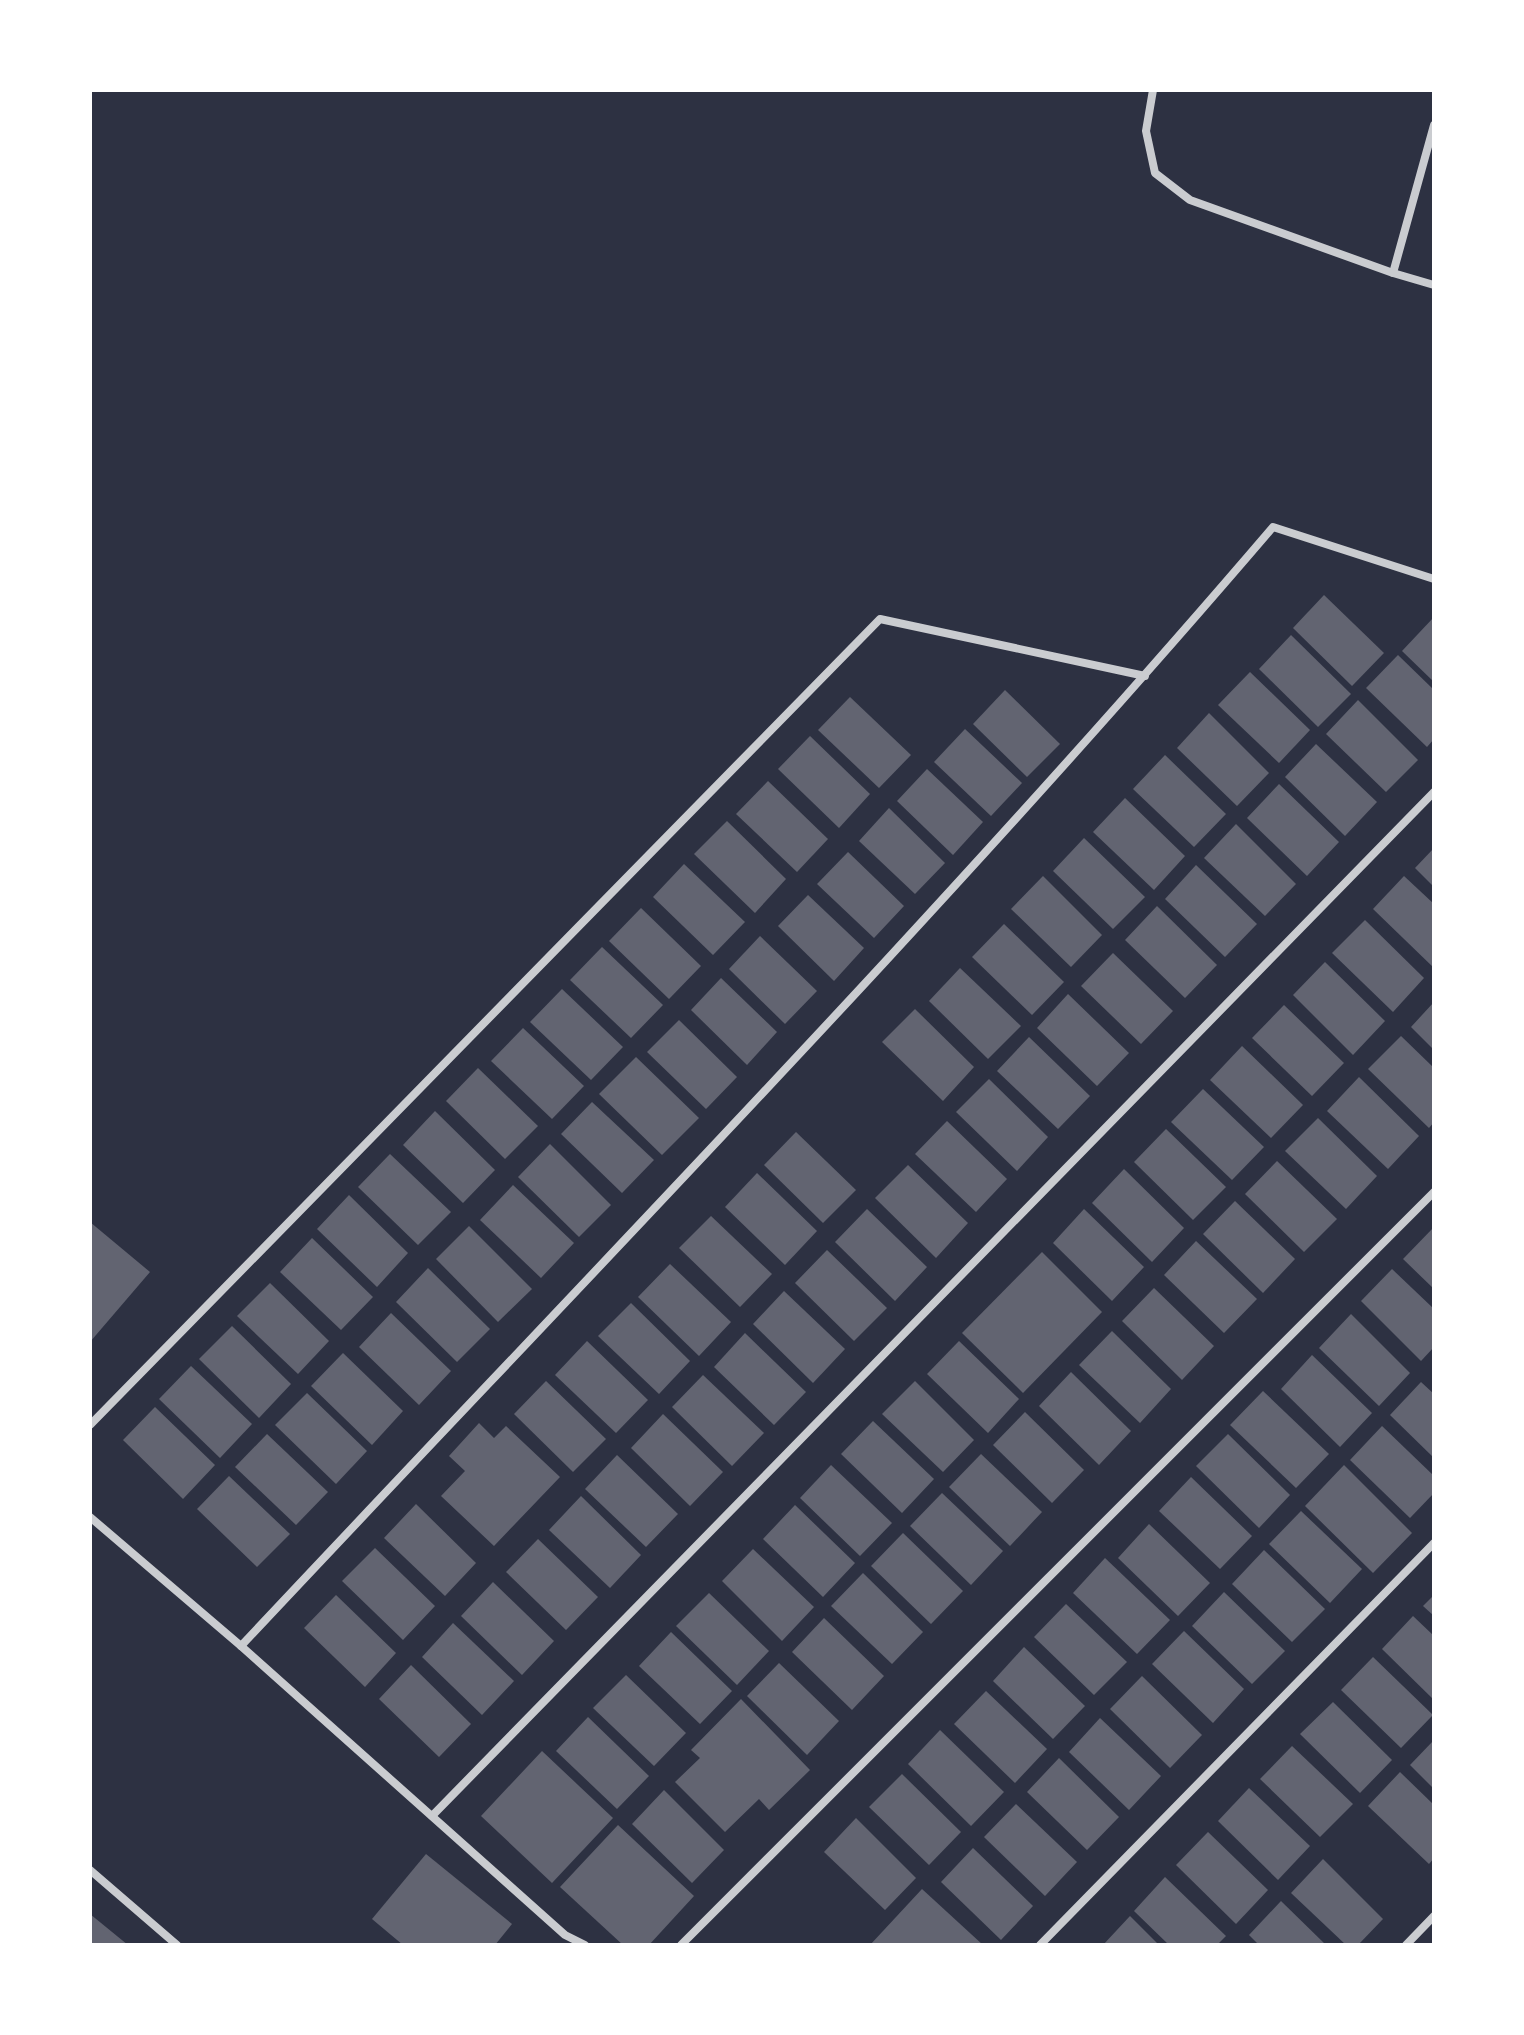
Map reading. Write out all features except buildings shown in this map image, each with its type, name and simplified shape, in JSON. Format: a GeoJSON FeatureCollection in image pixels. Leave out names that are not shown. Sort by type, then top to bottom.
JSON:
{"type":"FeatureCollection","features":[{"type":"Feature","properties":{"kind":"street"},"geometry":{"type":"LineString","coordinates":[[1153,90],[1146,131],[1155,173],[1190,200],[1434,285]]}},
{"type":"Feature","properties":{"kind":"street"},"geometry":{"type":"LineString","coordinates":[[1393,273],[1434,125]]}},
{"type":"Feature","properties":{"kind":"street"},"geometry":{"type":"LineString","coordinates":[[241,1646],[890,957],[1145,676],[1273,527],[1434,579]]}},
{"type":"Feature","properties":{"kind":"street"},"geometry":{"type":"LineString","coordinates":[[90,1425],[880,619],[1145,676]]}},
{"type":"Feature","properties":{"kind":"street"},"geometry":{"type":"LineString","coordinates":[[432,1816],[1434,792]]}},
{"type":"Feature","properties":{"kind":"street"},"geometry":{"type":"LineString","coordinates":[[681,1945],[1434,1192]]}},
{"type":"Feature","properties":{"kind":"street"},"geometry":{"type":"LineString","coordinates":[[90,1517],[241,1646],[565,1935],[585,1945]]}},
{"type":"Feature","properties":{"kind":"street"},"geometry":{"type":"LineString","coordinates":[[1040,1945],[1434,1543]]}},
{"type":"Feature","properties":{"kind":"street"},"geometry":{"type":"LineString","coordinates":[[90,1870],[177,1945]]}},
{"type":"Feature","properties":{"kind":"street"},"geometry":{"type":"LineString","coordinates":[[1406,1945],[1434,1916]]}}]}
